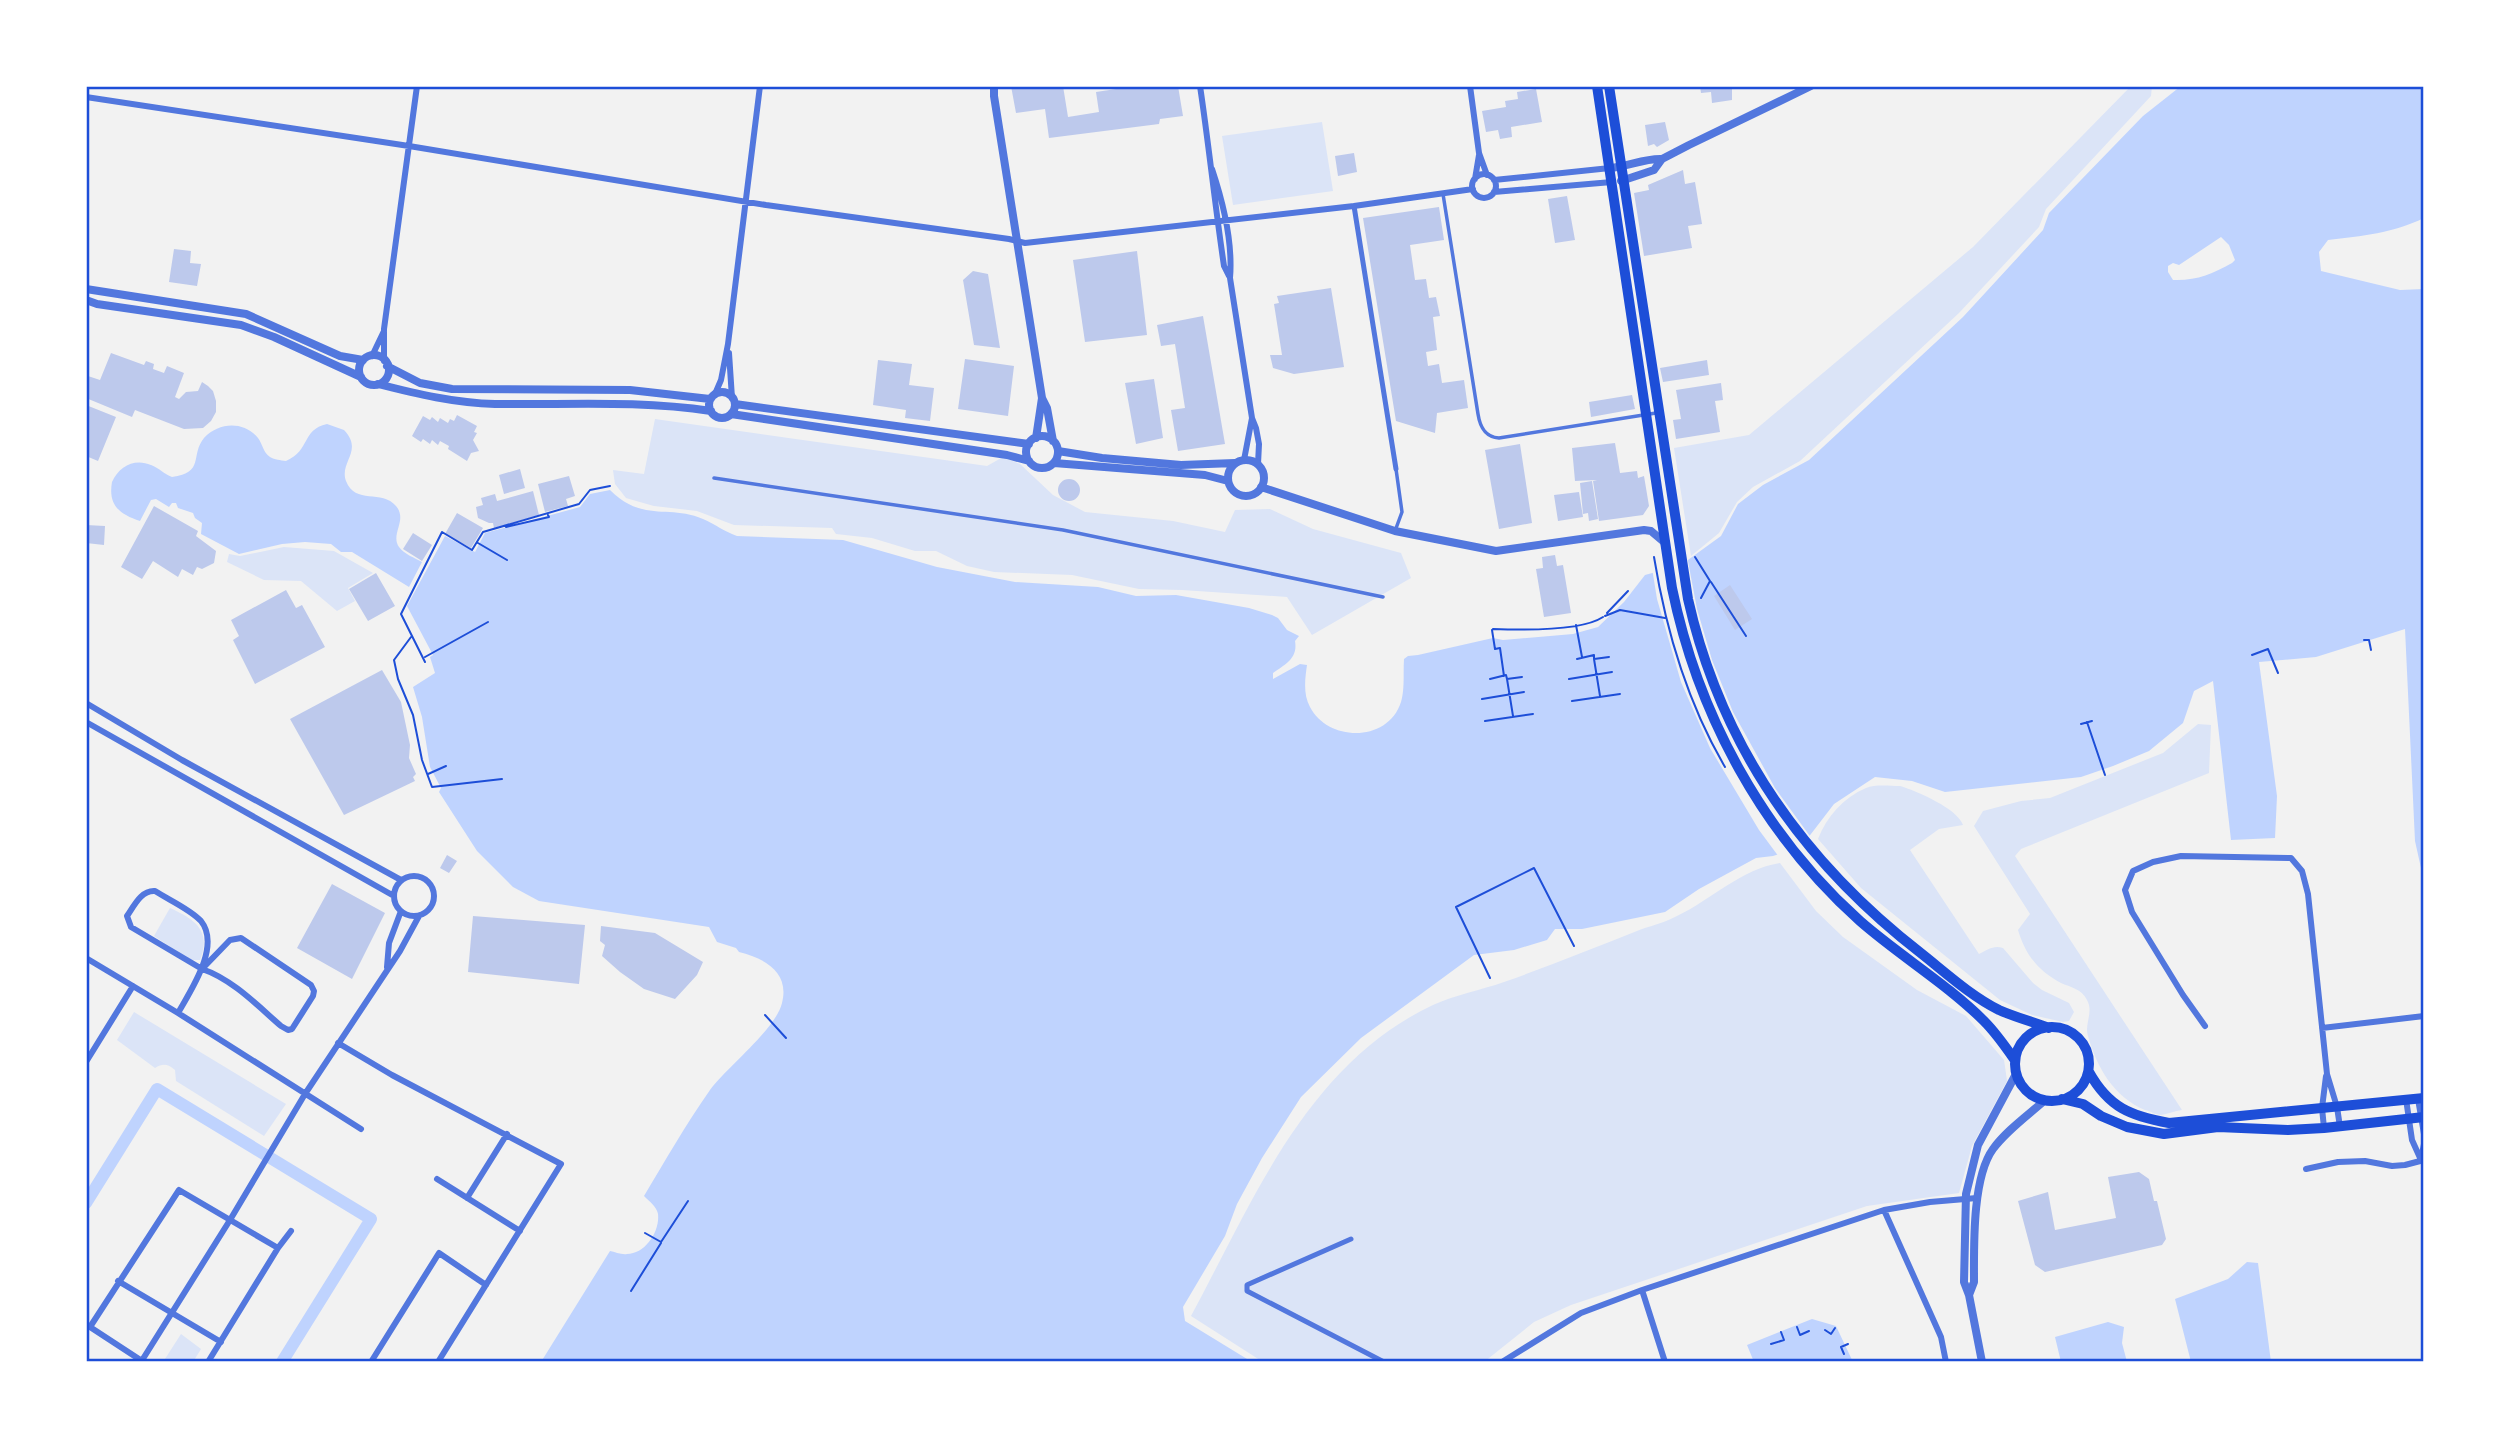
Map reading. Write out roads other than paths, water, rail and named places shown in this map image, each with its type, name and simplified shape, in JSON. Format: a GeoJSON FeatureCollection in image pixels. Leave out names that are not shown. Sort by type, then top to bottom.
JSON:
{"type":"FeatureCollection","features":[{"type":"Feature","properties":{"kind":"main road"},"geometry":{"type":"LineString","coordinates":[[1597,86],[1616,168]]}},
{"type":"Feature","properties":{"kind":"main road"},"geometry":{"type":"LineString","coordinates":[[1609,86],[1617,181],[1652,414],[1694,627],[1717,696],[1756,773],[1817,857],[1872,913],[1984,1001],[2000,1010],[2049,1028],[2064,1030],[2076,1037],[2086,1049],[2089,1072],[2097,1086],[2114,1105],[2142,1118],[2169,1123],[2416,1098]]}},
{"type":"Feature","properties":{"kind":"main road"},"geometry":{"type":"LineString","coordinates":[[1652,414],[1664,542],[1680,626],[1713,717],[1745,780],[1777,828],[1807,865],[1860,920],[1985,1022],[2014,1059]]}},
{"type":"Feature","properties":{"kind":"main road"},"geometry":{"type":"LineString","coordinates":[[2049,1028],[2035,1032],[2016,1051],[2016,1074],[2030,1094],[2044,1101],[2062,1099],[2076,1093],[2089,1072]]}},
{"type":"Feature","properties":{"kind":"main road"},"geometry":{"type":"LineString","coordinates":[[2062,1099],[2083,1104],[2101,1116],[2127,1126],[2164,1134],[2218,1127],[2288,1130],[2324,1128],[2418,1118]]}},
{"type":"Feature","properties":{"kind":"street"},"geometry":{"type":"LineString","coordinates":[[378,384],[388,375],[384,329],[417,86]]}},
{"type":"Feature","properties":{"kind":"street"},"geometry":{"type":"LineString","coordinates":[[710,411],[721,380],[728,344],[760,86]]}},
{"type":"Feature","properties":{"kind":"street"},"geometry":{"type":"LineString","coordinates":[[992,86],[1042,398],[1058,451],[1054,463]]}},
{"type":"Feature","properties":{"kind":"street"},"geometry":{"type":"LineString","coordinates":[[1200,86],[1212,169],[1212,194],[1221,221],[1224,265],[1230,278],[1252,418],[1259,444],[1258,464],[1263,475],[1261,487],[1253,494],[1243,495],[1233,491],[1228,481],[1229,470],[1240,461],[1252,418]]}},
{"type":"Feature","properties":{"kind":"street"},"geometry":{"type":"LineString","coordinates":[[1470,86],[1479,153],[1487,175],[1494,180],[1616,168],[1650,158],[1662,159]]}},
{"type":"Feature","properties":{"kind":"street"},"geometry":{"type":"LineString","coordinates":[[1473,189],[1485,198],[1494,192],[1617,181],[1654,170],[1662,159],[1811,86]]}},
{"type":"Feature","properties":{"kind":"street"},"geometry":{"type":"LineString","coordinates":[[86,97],[408,146],[747,202],[1033,243],[1354,206],[1473,189]]}},
{"type":"Feature","properties":{"kind":"street"},"geometry":{"type":"LineString","coordinates":[[1473,189],[1479,153]]}},
{"type":"Feature","properties":{"kind":"street"},"geometry":{"type":"LineString","coordinates":[[1475,179],[1487,175]]}},
{"type":"Feature","properties":{"kind":"street"},"geometry":{"type":"LineString","coordinates":[[1494,180],[1494,192]]}},
{"type":"Feature","properties":{"kind":"street"},"geometry":{"type":"LineString","coordinates":[[1354,206],[1396,469]]}},
{"type":"Feature","properties":{"kind":"street"},"geometry":{"type":"LineString","coordinates":[[86,289],[246,314],[340,356],[363,360],[372,356],[384,329]]}},
{"type":"Feature","properties":{"kind":"street"},"geometry":{"type":"LineString","coordinates":[[86,300],[97,304],[241,325],[361,377],[368,384],[378,384],[433,398],[494,404],[630,403],[710,411],[720,418],[731,414],[1007,454],[1030,461],[1041,468],[1054,463],[1205,475],[1228,481]]}},
{"type":"Feature","properties":{"kind":"street"},"geometry":{"type":"LineString","coordinates":[[728,344],[734,401],[731,414]]}},
{"type":"Feature","properties":{"kind":"street"},"geometry":{"type":"LineString","coordinates":[[372,356],[420,383],[452,389],[630,390],[713,397],[722,392],[734,401],[1032,441],[1045,437],[1053,441]]}},
{"type":"Feature","properties":{"kind":"street"},"geometry":{"type":"LineString","coordinates":[[361,377],[359,368],[363,360]]}},
{"type":"Feature","properties":{"kind":"street"},"geometry":{"type":"LineString","coordinates":[[1030,461],[1027,453],[1042,398]]}},
{"type":"Feature","properties":{"kind":"street"},"geometry":{"type":"LineString","coordinates":[[1058,451],[1181,465],[1240,461],[1258,464]]}},
{"type":"Feature","properties":{"kind":"street"},"geometry":{"type":"LineString","coordinates":[[1261,487],[1395,531],[1496,551],[1644,530],[1651,531],[1664,542]]}},
{"type":"Feature","properties":{"kind":"street"},"geometry":{"type":"LineString","coordinates":[[86,703],[183,760],[401,880]]}},
{"type":"Feature","properties":{"kind":"street"},"geometry":{"type":"LineString","coordinates":[[86,722],[394,896],[401,911],[409,916],[419,916]]}},
{"type":"Feature","properties":{"kind":"street"},"geometry":{"type":"LineString","coordinates":[[2206,1027],[2132,912],[2125,890],[2133,871],[2153,862],[2180,856],[2291,858],[2302,871],[2308,894],[2327,1074],[2340,1126]]}},
{"type":"Feature","properties":{"kind":"street"},"geometry":{"type":"LineString","coordinates":[[278,1248],[230,1220],[179,1190],[90,1327],[141,1361],[230,1220],[305,1094],[386,968],[400,951],[419,916],[430,909],[433,903],[432,888],[419,877],[401,880],[394,896]]}},
{"type":"Feature","properties":{"kind":"street"},"geometry":{"type":"LineString","coordinates":[[178,1013],[202,969],[208,944],[205,929],[200,919],[149,890],[142,894],[127,916],[131,927],[202,969],[240,991],[288,1030],[292,1029],[313,996],[311,985],[241,938],[230,940],[202,969]]}},
{"type":"Feature","properties":{"kind":"street"},"geometry":{"type":"LineString","coordinates":[[386,968],[388,943],[401,911]]}},
{"type":"Feature","properties":{"kind":"street"},"geometry":{"type":"LineString","coordinates":[[86,958],[362,1129]]}},
{"type":"Feature","properties":{"kind":"street"},"geometry":{"type":"LineString","coordinates":[[86,1062],[133,986]]}},
{"type":"Feature","properties":{"kind":"street"},"geometry":{"type":"LineString","coordinates":[[2322,1028],[2424,1016]]}},
{"type":"Feature","properties":{"kind":"street"},"geometry":{"type":"LineString","coordinates":[[338,1044],[561,1164],[438,1362]]}},
{"type":"Feature","properties":{"kind":"street"},"geometry":{"type":"LineString","coordinates":[[1982,1362],[1969,1294],[1964,1282],[1967,1200],[1978,1145],[2016,1074]]}},
{"type":"Feature","properties":{"kind":"street"},"geometry":{"type":"LineString","coordinates":[[2324,1128],[2322,1108],[2327,1074]]}},
{"type":"Feature","properties":{"kind":"street"},"geometry":{"type":"LineString","coordinates":[[2416,1098],[2418,1118],[2424,1134]]}},
{"type":"Feature","properties":{"kind":"street"},"geometry":{"type":"LineString","coordinates":[[2416,1098],[2418,1118],[2412,1140],[2423,1160]]}},
{"type":"Feature","properties":{"kind":"street"},"geometry":{"type":"LineString","coordinates":[[1969,1294],[1973,1282],[1977,1198],[1984,1169],[1992,1151],[2044,1101]]}},
{"type":"Feature","properties":{"kind":"street"},"geometry":{"type":"LineString","coordinates":[[467,1198],[507,1134]]}},
{"type":"Feature","properties":{"kind":"street"},"geometry":{"type":"LineString","coordinates":[[2423,1160],[2424,1143]]}},
{"type":"Feature","properties":{"kind":"street"},"geometry":{"type":"LineString","coordinates":[[2306,1169],[2338,1162],[2365,1161],[2392,1166],[2423,1160]]}},
{"type":"Feature","properties":{"kind":"street"},"geometry":{"type":"LineString","coordinates":[[436,1179],[520,1231]]}},
{"type":"Feature","properties":{"kind":"street"},"geometry":{"type":"LineString","coordinates":[[1502,1362],[1581,1313],[1642,1290],[1884,1210],[1977,1198]]}},
{"type":"Feature","properties":{"kind":"street"},"geometry":{"type":"LineString","coordinates":[[1884,1210],[1941,1337],[1946,1362]]}},
{"type":"Feature","properties":{"kind":"street"},"geometry":{"type":"LineString","coordinates":[[208,1362],[291,1231]]}},
{"type":"Feature","properties":{"kind":"street"},"geometry":{"type":"LineString","coordinates":[[1351,1239],[1249,1283],[1247,1291],[1384,1362]]}},
{"type":"Feature","properties":{"kind":"street"},"geometry":{"type":"LineString","coordinates":[[371,1362],[439,1253],[486,1285]]}},
{"type":"Feature","properties":{"kind":"street"},"geometry":{"type":"LineString","coordinates":[[118,1281],[221,1342]]}},
{"type":"Feature","properties":{"kind":"street"},"geometry":{"type":"LineString","coordinates":[[1642,1290],[1665,1362]]}},
{"type":"Feature","properties":{"kind":"lane"},"geometry":{"type":"LineString","coordinates":[[1443,194],[1478,414],[1483,431],[1499,438],[1652,414]]}},
{"type":"Feature","properties":{"kind":"lane"},"geometry":{"type":"LineString","coordinates":[[1395,531],[1402,512],[1396,469]]}},
{"type":"Feature","properties":{"kind":"lane"},"geometry":{"type":"LineString","coordinates":[[714,478],[1063,530],[1383,597]]}},
{"type":"Feature","properties":{"kind":"water"},"geometry":{"type":"Polygon","coordinates":[[[2181,86],[2424,86],[2424,218],[2389,230],[2328,240],[2319,252],[2321,271],[2400,290],[2424,289],[2424,902],[2415,841],[2405,629],[2316,657],[2259,662],[2277,796],[2275,838],[2231,840],[2213,681],[2194,691],[2183,723],[2149,751],[2113,766],[2081,777],[1945,792],[1912,781],[1875,777],[1834,804],[1801,847],[1756,858],[1699,889],[1665,912],[1582,929],[1555,929],[1547,940],[1514,950],[1474,955],[1361,1038],[1301,1097],[1262,1158],[1237,1204],[1225,1236],[1183,1307],[1185,1321],[1252,1362],[541,1362],[610,1251],[634,1253],[645,1246],[654,1235],[658,1214],[644,1196],[710,1090],[771,1024],[782,1003],[782,983],[779,975],[766,963],[717,942],[709,927],[539,901],[513,887],[477,851],[439,792],[441,788],[430,767],[422,717],[413,687],[435,673],[430,657],[433,655],[407,606],[445,536],[475,552],[485,533],[580,507],[590,494],[610,490],[622,500],[645,510],[691,515],[737,536],[843,540],[937,567],[1015,582],[1098,587],[1136,596],[1176,595],[1249,608],[1278,618],[1287,630],[1299,636],[1295,641],[1293,656],[1273,673],[1273,679],[1300,664],[1307,665],[1306,697],[1319,719],[1343,732],[1371,731],[1384,725],[1401,702],[1404,659],[1408,656],[1493,638],[1503,640],[1573,634],[1598,627],[1624,602],[1645,575],[1681,565],[1721,536],[1738,504],[1763,485],[1809,460],[1963,317],[2043,230],[2049,213],[2143,116],[2181,86]],[[2221,237],[2179,265],[2173,263],[2168,266],[2168,272],[2173,280],[2181,280],[2197,278],[2218,270],[2235,260],[2229,245],[2221,237]]]}},
{"type":"Feature","properties":{"kind":"water"},"geometry":{"type":"Polygon","coordinates":[[[327,424],[344,430],[350,437],[352,450],[345,474],[350,488],[362,495],[384,498],[399,511],[400,522],[396,537],[399,547],[422,562],[409,587],[352,552],[341,552],[331,544],[282,544],[239,554],[201,534],[202,523],[193,513],[178,508],[176,503],[169,507],[156,499],[151,500],[140,521],[121,512],[114,503],[112,482],[123,468],[139,462],[154,466],[172,477],[182,475],[193,467],[204,438],[224,426],[239,426],[252,432],[270,457],[286,461],[299,451],[313,431],[327,424]]]}},
{"type":"Feature","properties":{"kind":"water"},"geometry":{"type":"Polygon","coordinates":[[[2247,1262],[2258,1263],[2271,1362],[2191,1362],[2175,1299],[2228,1279],[2247,1262]]]}},
{"type":"Feature","properties":{"kind":"water"},"geometry":{"type":"Polygon","coordinates":[[[1812,1319],[1836,1326],[1853,1362],[1754,1362],[1747,1345],[1812,1319]]]}},
{"type":"Feature","properties":{"kind":"water"},"geometry":{"type":"Polygon","coordinates":[[[2108,1322],[2124,1327],[2122,1343],[2127,1362],[2061,1362],[2055,1337],[2108,1322]]]}},
{"type":"Feature","properties":{"kind":"waterway"},"geometry":{"type":"LineString","coordinates":[[86,1203],[157,1089],[371,1219],[282,1362]]}}]}
